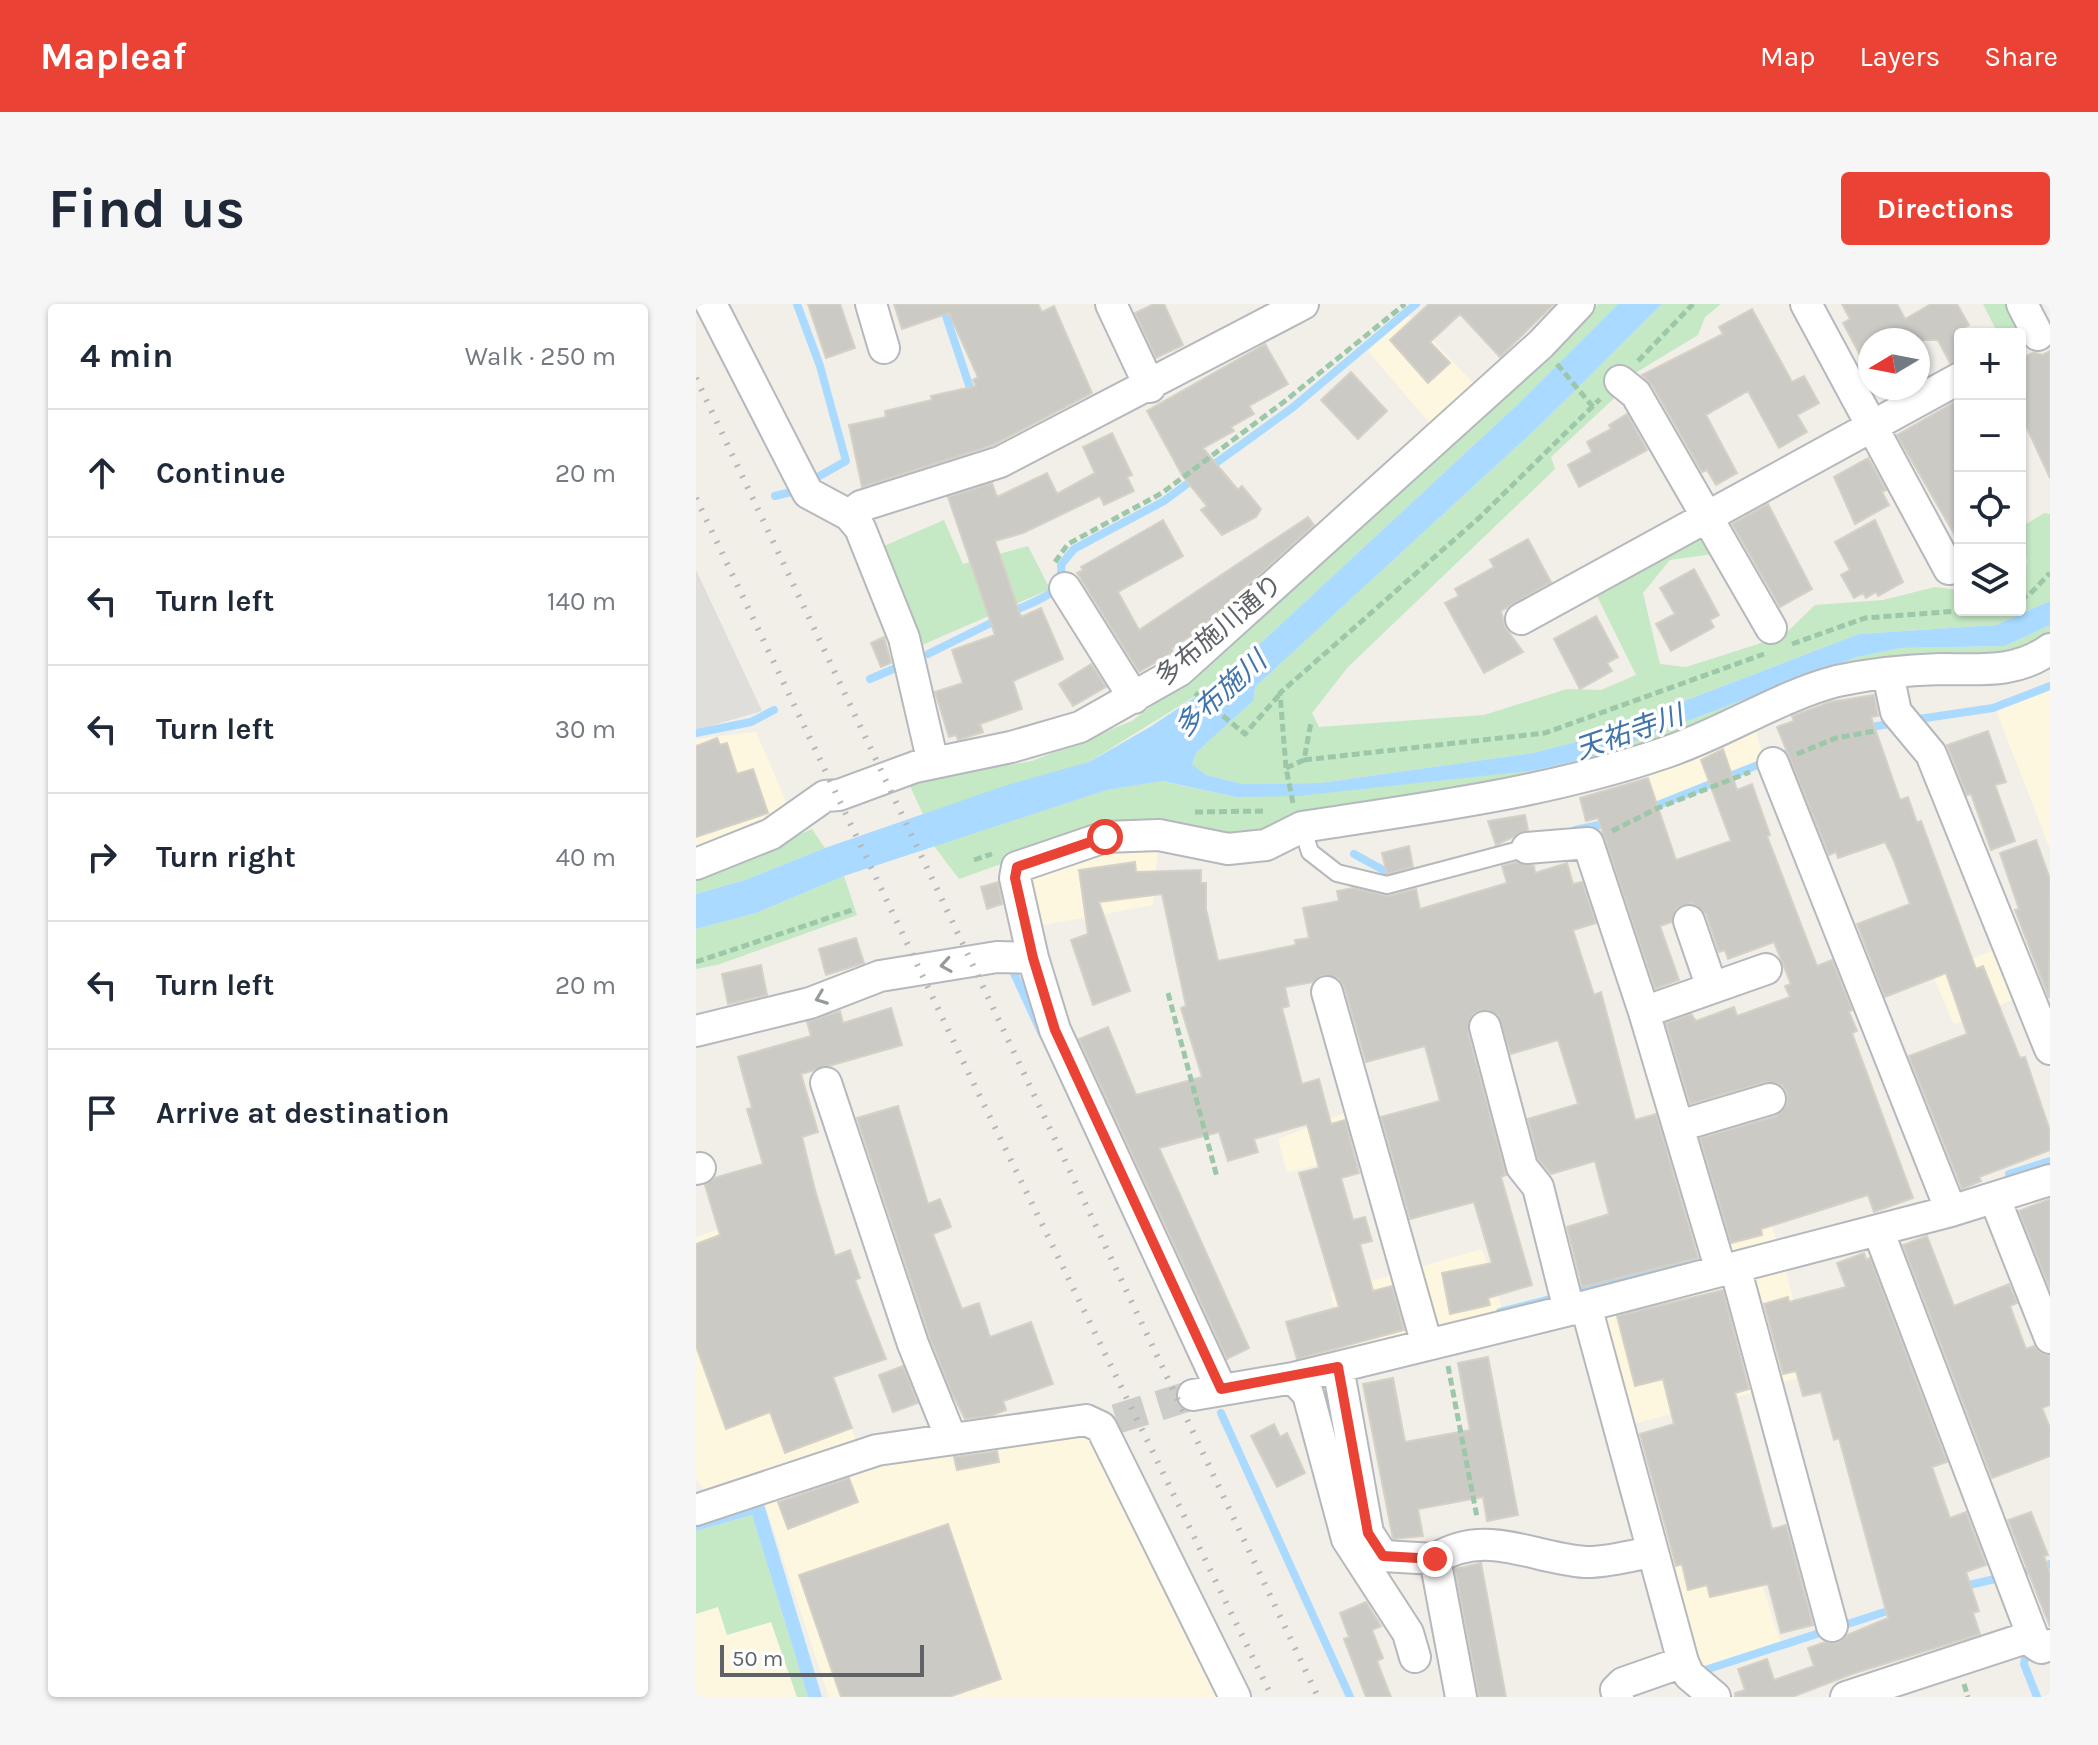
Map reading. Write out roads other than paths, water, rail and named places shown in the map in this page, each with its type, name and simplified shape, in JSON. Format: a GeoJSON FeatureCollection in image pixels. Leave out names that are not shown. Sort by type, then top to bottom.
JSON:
{"type":"FeatureCollection","features":[{"type":"Feature","properties":{"kind":"street"},"geometry":{"type":"LineString","coordinates":[[711,304],[803,485],[849,515],[860,528],[904,638],[933,763]]}},
{"type":"Feature","properties":{"kind":"street"},"geometry":{"type":"LineString","coordinates":[[871,304],[884,348]]}},
{"type":"Feature","properties":{"kind":"street"},"geometry":{"type":"LineString","coordinates":[[1111,304],[1150,387]]}},
{"type":"Feature","properties":{"kind":"street"},"geometry":{"type":"LineString","coordinates":[[849,515],[861,506],[1000,462],[1150,387],[1303,304]]}},
{"type":"Feature","properties":{"kind":"street","name":"多布施川通り"},"geometry":{"type":"LineString","coordinates":[[696,864],[771,834],[825,796],[933,763],[1011,747],[1080,727],[1179,671],[1541,344],[1579,304]]}},
{"type":"Feature","properties":{"kind":"street"},"geometry":{"type":"LineString","coordinates":[[1806,304],[1949,569]]}},
{"type":"Feature","properties":{"kind":"street"},"geometry":{"type":"LineString","coordinates":[[2022,304],[2036,336]]}},
{"type":"Feature","properties":{"kind":"street"},"geometry":{"type":"LineString","coordinates":[[1620,381],[1636,394],[1771,628]]}},
{"type":"Feature","properties":{"kind":"street"},"geometry":{"type":"LineString","coordinates":[[1521,619],[1954,381]]}},
{"type":"Feature","properties":{"kind":"street"},"geometry":{"type":"LineString","coordinates":[[1058,581],[1134,698]]}},
{"type":"Feature","properties":{"kind":"street"},"geometry":{"type":"LineString","coordinates":[[2050,649],[2039,657],[2002,670],[1888,674],[1813,689],[1667,753],[1570,783],[1298,817],[1266,845],[1228,849],[1159,835],[1105,837],[1017,867],[1015,878],[1033,958],[1055,1030],[1207,1392],[1293,1378],[1578,1308],[1951,1211],[2050,1180]]}},
{"type":"Feature","properties":{"kind":"street"},"geometry":{"type":"LineString","coordinates":[[1888,674],[1896,712],[1931,754],[2050,1049]]}},
{"type":"Feature","properties":{"kind":"street"},"geometry":{"type":"LineString","coordinates":[[1773,763],[1951,1211]]}},
{"type":"Feature","properties":{"kind":"street"},"geometry":{"type":"LineString","coordinates":[[1527,848],[1588,843],[1728,1269],[1832,1626]]}},
{"type":"Feature","properties":{"kind":"street"},"geometry":{"type":"LineString","coordinates":[[1689,921],[1712,988]]}},
{"type":"Feature","properties":{"kind":"street"},"geometry":{"type":"LineString","coordinates":[[696,1031],[810,1003],[880,976],[997,957],[1033,958]]}},
{"type":"Feature","properties":{"kind":"street"},"geometry":{"type":"LineString","coordinates":[[1644,1012],[1766,969]]}},
{"type":"Feature","properties":{"kind":"street"},"geometry":{"type":"LineString","coordinates":[[1327,992],[1436,1343]]}},
{"type":"Feature","properties":{"kind":"street"},"geometry":{"type":"LineString","coordinates":[[1485,1027],[1522,1167],[1538,1187],[1578,1308],[1653,1552],[1683,1662],[1689,1675],[1715,1697]]}},
{"type":"Feature","properties":{"kind":"street"},"geometry":{"type":"LineString","coordinates":[[826,1083],[913,1344],[951,1438]]}},
{"type":"Feature","properties":{"kind":"street"},"geometry":{"type":"LineString","coordinates":[[1679,1126],[1770,1099]]}},
{"type":"Feature","properties":{"kind":"street"},"geometry":{"type":"LineString","coordinates":[[1995,1199],[2050,1338]]}},
{"type":"Feature","properties":{"kind":"street"},"geometry":{"type":"LineString","coordinates":[[1846,1697],[2041,1641],[1878,1230]]}},
{"type":"Feature","properties":{"kind":"street"},"geometry":{"type":"LineString","coordinates":[[1338,1367],[1368,1533],[1383,1556],[1435,1559],[1455,1546],[1482,1542],[1587,1562],[1653,1552]]}},
{"type":"Feature","properties":{"kind":"street"},"geometry":{"type":"LineString","coordinates":[[1293,1378],[1308,1394],[1347,1539],[1408,1633],[1415,1657]]}},
{"type":"Feature","properties":{"kind":"street"},"geometry":{"type":"LineString","coordinates":[[696,1510],[845,1458],[951,1438],[1086,1420],[1109,1423],[1235,1697]]}},
{"type":"Feature","properties":{"kind":"street"},"geometry":{"type":"LineString","coordinates":[[1435,1559],[1461,1697]]}},
{"type":"Feature","properties":{"kind":"street"},"geometry":{"type":"LineString","coordinates":[[1618,1697],[1616,1690],[1623,1683],[1683,1662]]}},
{"type":"Feature","properties":{"kind":"lane"},"geometry":{"type":"LineString","coordinates":[[1298,817],[1310,852],[1337,873],[1387,885],[1527,848]]}},
{"type":"Feature","properties":{"kind":"water"},"geometry":{"type":"Polygon","coordinates":[[[1618,304],[1662,304],[1537,428],[1255,687],[1254,700],[1197,752],[1192,764],[1206,775],[1243,784],[1320,783],[1533,753],[1580,741],[1859,634],[1996,625],[2016,616],[2026,616],[2026,612],[2050,601],[2050,625],[2005,646],[1900,648],[1857,657],[1592,757],[1537,770],[1298,796],[1236,797],[1162,781],[1107,790],[844,876],[756,913],[696,929],[696,894],[748,879],[825,848],[1004,786],[1089,762],[1150,727],[1221,680],[1518,404],[1618,304]]]}},
{"type":"Feature","properties":{"kind":"water"},"geometry":{"type":"Polygon","coordinates":[[[763,1501],[822,1697],[808,1697],[752,1515],[696,1531],[696,1521],[763,1501]]]}},
{"type":"Feature","properties":{"kind":"waterway"},"geometry":{"type":"LineString","coordinates":[[775,496],[791,492],[846,461],[820,366],[797,304]]}},
{"type":"Feature","properties":{"kind":"waterway"},"geometry":{"type":"LineString","coordinates":[[942,304],[972,394]]}},
{"type":"Feature","properties":{"kind":"waterway"},"geometry":{"type":"LineString","coordinates":[[1209,468],[1292,408],[1416,304]]}},
{"type":"Feature","properties":{"kind":"waterway"},"geometry":{"type":"LineString","coordinates":[[1011,612],[1053,590],[1061,575],[1061,565],[1074,549],[1164,501],[1195,478]]}},
{"type":"Feature","properties":{"kind":"waterway"},"geometry":{"type":"LineString","coordinates":[[928,654],[999,619]]}},
{"type":"Feature","properties":{"kind":"waterway"},"geometry":{"type":"LineString","coordinates":[[870,679],[898,667]]}},
{"type":"Feature","properties":{"kind":"waterway"},"geometry":{"type":"LineString","coordinates":[[1919,719],[1993,708],[2050,686]]}},
{"type":"Feature","properties":{"kind":"waterway"},"geometry":{"type":"LineString","coordinates":[[696,733],[751,722],[774,710]]}},
{"type":"Feature","properties":{"kind":"waterway"},"geometry":{"type":"LineString","coordinates":[[1865,728],[1889,724]]}},
{"type":"Feature","properties":{"kind":"waterway"},"geometry":{"type":"LineString","coordinates":[[1648,809],[1795,750]]}},
{"type":"Feature","properties":{"kind":"waterway"},"geometry":{"type":"LineString","coordinates":[[1575,830],[1609,823]]}},
{"type":"Feature","properties":{"kind":"waterway"},"geometry":{"type":"LineString","coordinates":[[1354,854],[1394,876],[1403,873]]}},
{"type":"Feature","properties":{"kind":"waterway"},"geometry":{"type":"LineString","coordinates":[[1012,969],[1042,1034]]}},
{"type":"Feature","properties":{"kind":"waterway"},"geometry":{"type":"LineString","coordinates":[[2009,1174],[2050,1161]]}},
{"type":"Feature","properties":{"kind":"waterway"},"geometry":{"type":"LineString","coordinates":[[1583,1290],[1694,1262]]}},
{"type":"Feature","properties":{"kind":"waterway"},"geometry":{"type":"LineString","coordinates":[[1500,1312],[1555,1298]]}},
{"type":"Feature","properties":{"kind":"waterway"},"geometry":{"type":"LineString","coordinates":[[1221,1413],[1350,1697]]}},
{"type":"Feature","properties":{"kind":"waterway"},"geometry":{"type":"LineString","coordinates":[[2021,1573],[2050,1564]]}},
{"type":"Feature","properties":{"kind":"waterway"},"geometry":{"type":"LineString","coordinates":[[1961,1587],[1999,1578],[2000,1581]]}},
{"type":"Feature","properties":{"kind":"waterway"},"geometry":{"type":"LineString","coordinates":[[1705,1670],[1894,1609]]}},
{"type":"Feature","properties":{"kind":"waterway"},"geometry":{"type":"LineString","coordinates":[[2026,1653],[2024,1664],[2037,1697]]}},
{"type":"Feature","properties":{"kind":"tunnel"},"geometry":{"type":"LineString","coordinates":[[1116,1419],[1193,1395]]}},
{"type":"Feature","properties":{"kind":"railway"},"geometry":{"type":"LineString","coordinates":[[696,378],[1318,1697]]}},
{"type":"Feature","properties":{"kind":"railway"},"geometry":{"type":"LineString","coordinates":[[696,498],[970,1076],[1272,1697]]}},
{"type":"Feature","properties":{"kind":"water label","name":"多布施川"},"geometry":{"type":"Point","coordinates":[1220,694]}},
{"type":"Feature","properties":{"kind":"water label","name":"天祐寺川"},"geometry":{"type":"Point","coordinates":[1629,732]}}]}
